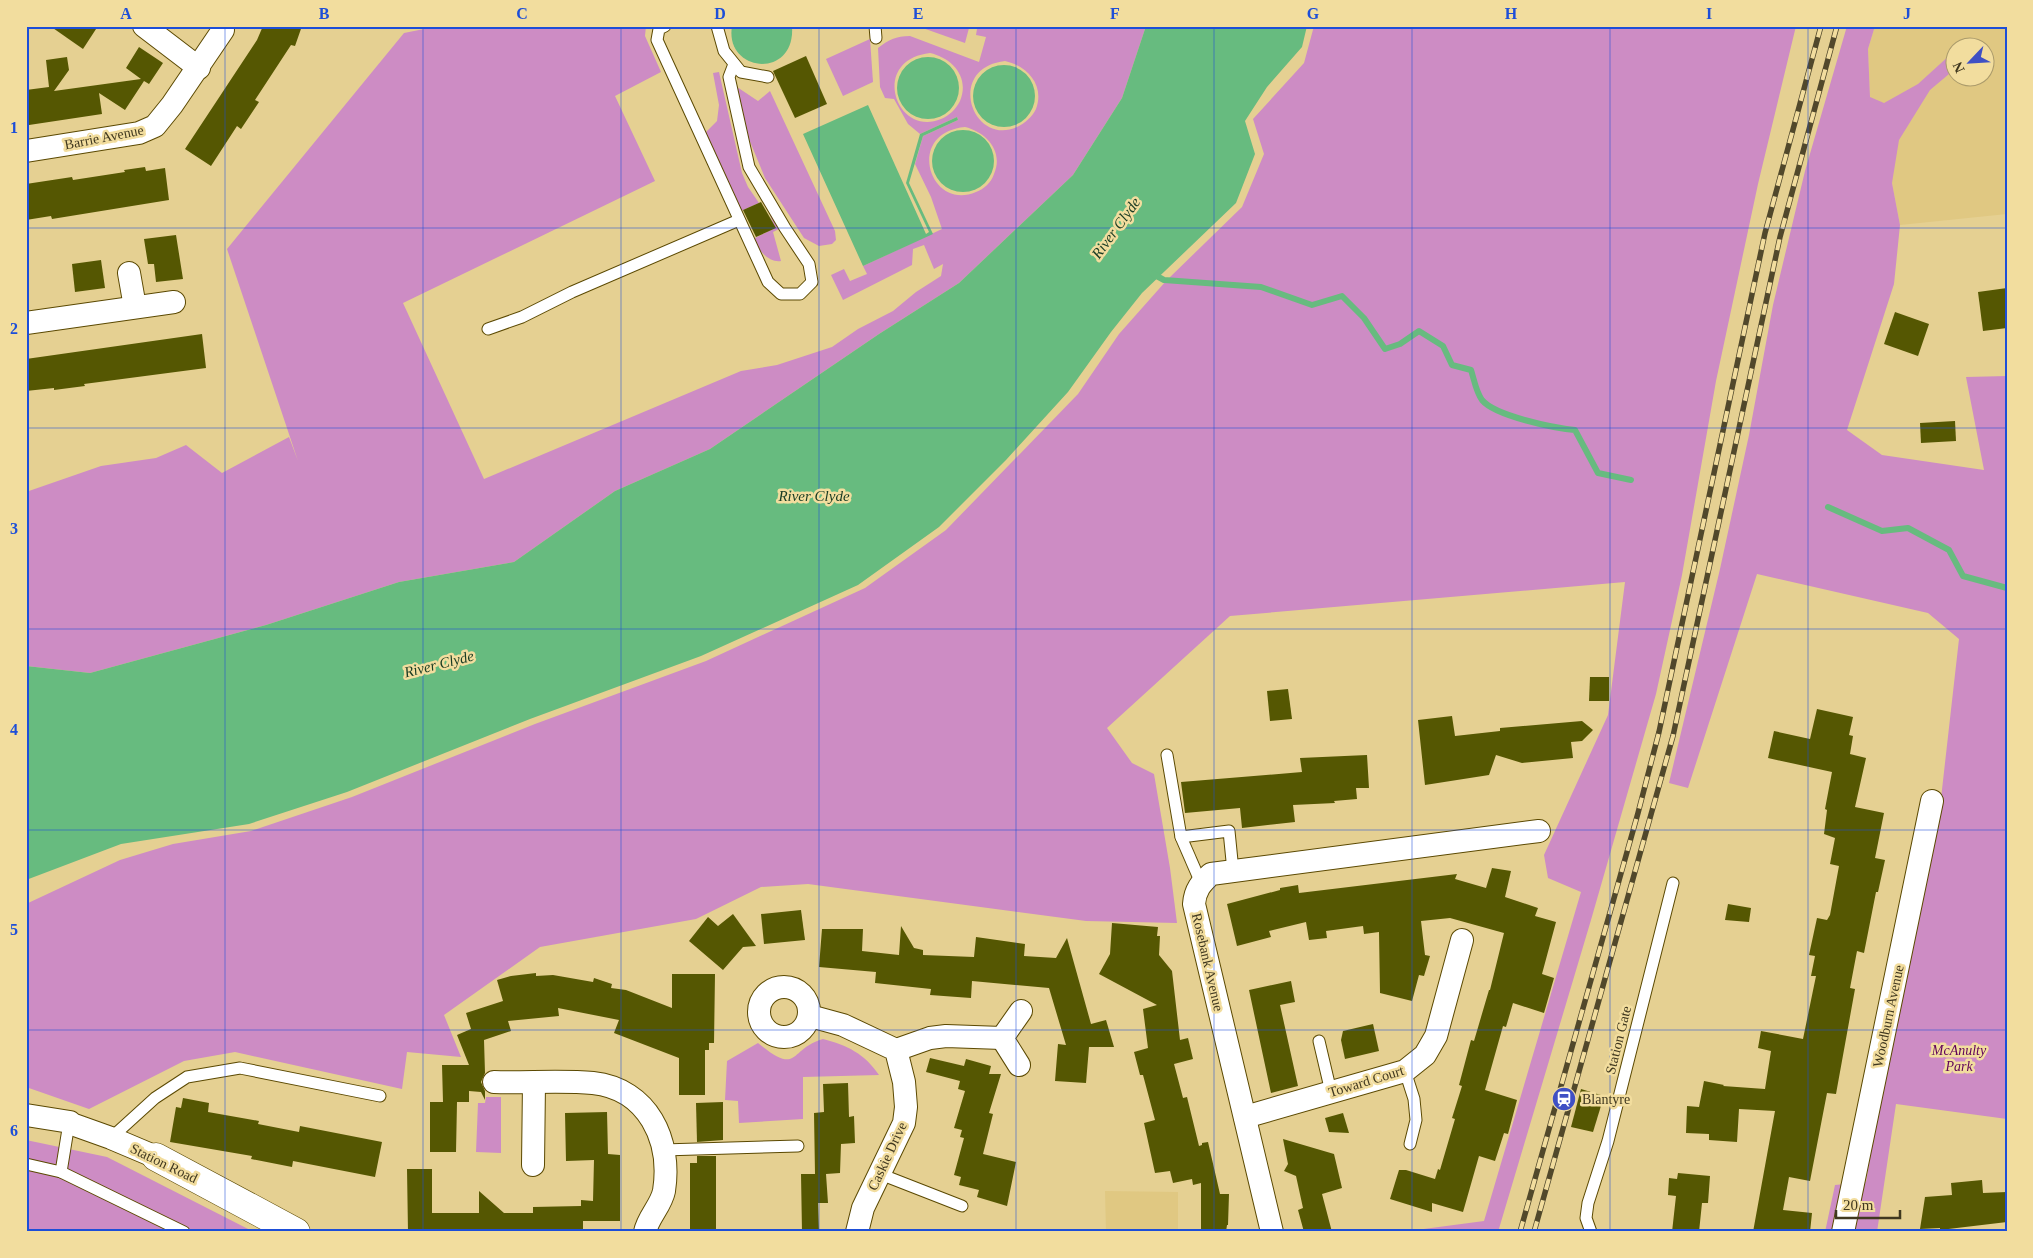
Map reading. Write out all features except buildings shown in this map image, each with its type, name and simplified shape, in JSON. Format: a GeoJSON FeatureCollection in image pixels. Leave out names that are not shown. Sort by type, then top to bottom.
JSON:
{"type":"FeatureCollection","features":[{"type":"Feature","properties":{"kind":"street"},"geometry":{"type":"LineString","coordinates":[[144,26],[199,68]]}},
{"type":"Feature","properties":{"kind":"street","name":"Barrie Avenue"},"geometry":{"type":"LineString","coordinates":[[26,150],[139,133],[155,126],[199,68],[223,30]]}},
{"type":"Feature","properties":{"kind":"street"},"geometry":{"type":"LineString","coordinates":[[129,273],[135,307]]}},
{"type":"Feature","properties":{"kind":"street"},"geometry":{"type":"LineString","coordinates":[[26,323],[174,302]]}},
{"type":"Feature","properties":{"kind":"street","name":"Woodburn Avenue"},"geometry":{"type":"LineString","coordinates":[[1843,1232],[1932,801]]}},
{"type":"Feature","properties":{"kind":"street"},"geometry":{"type":"LineString","coordinates":[[1201,883],[1211,874],[1539,831]]}},
{"type":"Feature","properties":{"kind":"street","name":"Rosebank Avenue"},"geometry":{"type":"LineString","coordinates":[[1201,883],[1195,893],[1194,904],[1272,1232]]}},
{"type":"Feature","properties":{"kind":"street","name":"Toward Court"},"geometry":{"type":"LineString","coordinates":[[1245,1117],[1405,1072],[1425,1056],[1436,1036],[1462,940]]}},
{"type":"Feature","properties":{"kind":"street"},"geometry":{"type":"LineString","coordinates":[[1002,1038],[1021,1011]]}},
{"type":"Feature","properties":{"kind":"street"},"geometry":{"type":"LineString","coordinates":[[810,1016],[843,1025],[896,1050],[930,1038],[946,1036],[1002,1038]]}},
{"type":"Feature","properties":{"kind":"street"},"geometry":{"type":"LineString","coordinates":[[1002,1038],[1019,1065]]}},
{"type":"Feature","properties":{"kind":"street","name":"Caskie Drive"},"geometry":{"type":"LineString","coordinates":[[857,1232],[863,1208],[904,1124],[906,1107],[904,1082],[896,1050]]}},
{"type":"Feature","properties":{"kind":"street"},"geometry":{"type":"LineString","coordinates":[[494,1082],[593,1084],[620,1091],[646,1110],[657,1128],[663,1150],[664,1191],[659,1206],[645,1232]]}},
{"type":"Feature","properties":{"kind":"street"},"geometry":{"type":"LineString","coordinates":[[533,1165],[534,1082]]}},
{"type":"Feature","properties":{"kind":"street","name":"Station Road"},"geometry":{"type":"LineString","coordinates":[[26,1115],[70,1122],[69,1124],[111,1138],[156,1157],[296,1232]]}},
{"type":"Feature","properties":{"kind":"lane"},"geometry":{"type":"LineString","coordinates":[[665,26],[659,29],[657,40],[768,282],[781,294],[800,294],[812,282],[809,264],[749,167],[729,77],[734,64]]}},
{"type":"Feature","properties":{"kind":"lane"},"geometry":{"type":"LineString","coordinates":[[717,26],[724,51],[741,72],[768,78]]}},
{"type":"Feature","properties":{"kind":"lane"},"geometry":{"type":"LineString","coordinates":[[875,26],[876,38]]}},
{"type":"Feature","properties":{"kind":"lane"},"geometry":{"type":"LineString","coordinates":[[488,330],[522,317],[572,292],[739,220]]}},
{"type":"Feature","properties":{"kind":"lane"},"geometry":{"type":"LineString","coordinates":[[1167,755],[1181,837],[1201,883]]}},
{"type":"Feature","properties":{"kind":"lane"},"geometry":{"type":"LineString","coordinates":[[1181,837],[1229,831],[1233,871]]}},
{"type":"Feature","properties":{"kind":"lane","name":"Station Gate"},"geometry":{"type":"LineString","coordinates":[[1591,1232],[1586,1218],[1588,1204],[1608,1141],[1673,883]]}},
{"type":"Feature","properties":{"kind":"lane"},"geometry":{"type":"LineString","coordinates":[[1319,1041],[1331,1092]]}},
{"type":"Feature","properties":{"kind":"lane"},"geometry":{"type":"LineString","coordinates":[[111,1138],[155,1098],[187,1077],[240,1068],[380,1096]]}},
{"type":"Feature","properties":{"kind":"lane"},"geometry":{"type":"LineString","coordinates":[[1405,1072],[1414,1099],[1416,1120],[1410,1144]]}},
{"type":"Feature","properties":{"kind":"lane"},"geometry":{"type":"LineString","coordinates":[[61,1172],[69,1124]]}},
{"type":"Feature","properties":{"kind":"lane"},"geometry":{"type":"LineString","coordinates":[[663,1150],[798,1146]]}},
{"type":"Feature","properties":{"kind":"lane"},"geometry":{"type":"LineString","coordinates":[[26,1164],[61,1172],[184,1232]]}},
{"type":"Feature","properties":{"kind":"lane"},"geometry":{"type":"LineString","coordinates":[[880,1174],[962,1206]]}},
{"type":"Feature","properties":{"kind":"shaded area"},"geometry":{"type":"Polygon","coordinates":[[[1875,26],[2007,26],[2007,214],[1900,225],[1892,183],[1870,96],[1868,49],[1875,26]]]}},
{"type":"Feature","properties":{"kind":"shaded area"},"geometry":{"type":"Polygon","coordinates":[[[1105,1191],[1178,1192],[1178,1232],[1106,1232],[1105,1191]]]}},
{"type":"Feature","properties":{"kind":"green space"},"geometry":{"type":"Polygon","coordinates":[[[439,26],[646,26],[645,36],[661,72],[615,96],[655,181],[403,303],[484,479],[741,371],[777,365],[832,347],[858,329],[893,311],[916,292],[941,276],[943,264],[934,269],[924,245],[913,249],[912,265],[843,300],[831,275],[844,269],[850,281],[867,274],[863,266],[942,229],[931,197],[915,164],[923,136],[958,120],[957,117],[920,134],[908,124],[894,99],[885,98],[880,87],[878,48],[882,45],[896,38],[910,36],[979,62],[986,37],[976,35],[977,29],[969,28],[965,43],[917,26],[1146,26],[1122,98],[1073,175],[959,283],[879,334],[710,449],[615,491],[514,562],[399,582],[266,625],[90,673],[26,666],[26,492],[101,466],[156,458],[186,445],[222,473],[289,437],[298,461],[227,249],[404,33],[439,26]],[[930,53],[911,59],[900,69],[895,82],[896,96],[902,108],[912,118],[925,122],[941,119],[954,109],[960,101],[963,84],[961,77],[952,64],[930,53]],[[1005,61],[986,67],[975,77],[971,90],[972,104],[978,117],[988,126],[1001,130],[1023,124],[1036,109],[1038,100],[1038,92],[1032,78],[1020,67],[1005,61]],[[965,127],[946,132],[935,142],[930,155],[930,169],[936,182],[946,191],[960,195],[982,189],[994,174],[997,158],[995,150],[980,133],[965,127]]]}},
{"type":"Feature","properties":{"kind":"green space"},"geometry":{"type":"Polygon","coordinates":[[[1314,26],[1796,26],[1758,184],[1716,381],[1682,575],[1656,694],[1498,1232],[1401,1232],[1484,1221],[1581,892],[1548,878],[1544,855],[1608,715],[1625,582],[1230,616],[1107,728],[1132,763],[1154,774],[1177,923],[1086,921],[808,884],[761,887],[696,919],[540,947],[444,1015],[461,1057],[407,1052],[402,1089],[235,1052],[184,1061],[89,1109],[26,1087],[26,904],[120,860],[173,844],[251,831],[352,797],[535,724],[706,661],[865,588],[946,530],[1078,394],[1119,334],[1166,281],[1242,207],[1264,154],[1253,119],[1304,63],[1314,26]]]}},
{"type":"Feature","properties":{"kind":"green space","name":"McAnulty Park"},"geometry":{"type":"Polygon","coordinates":[[[1847,26],[1875,26],[1868,49],[1870,97],[1884,103],[1918,84],[1946,59],[1946,77],[1930,90],[1899,140],[1892,183],[1900,225],[1894,284],[1847,430],[1882,455],[1984,470],[1966,377],[2007,376],[2007,1119],[1896,1104],[1877,1232],[1825,1232],[1835,1185],[1866,1182],[1879,1104],[1938,825],[1959,639],[1928,613],[1757,574],[1688,788],[1669,783],[1720,569],[1749,435],[1773,305],[1805,171],[1847,26]]]}},
{"type":"Feature","properties":{"kind":"green space"},"geometry":{"type":"Polygon","coordinates":[[[870,39],[873,82],[843,96],[826,59],[870,39]]]}},
{"type":"Feature","properties":{"kind":"green space"},"geometry":{"type":"Polygon","coordinates":[[[719,72],[742,173],[748,187],[759,203],[741,211],[704,134],[717,121],[719,105],[713,73],[719,72]]]}},
{"type":"Feature","properties":{"kind":"green space"},"geometry":{"type":"Polygon","coordinates":[[[737,87],[758,101],[770,91],[835,231],[836,240],[832,244],[819,246],[804,238],[765,178],[744,127],[737,87]]]}},
{"type":"Feature","properties":{"kind":"green space"},"geometry":{"type":"Polygon","coordinates":[[[770,215],[773,216],[779,229],[773,232],[781,261],[768,258],[753,239],[775,228],[770,215]]]}},
{"type":"Feature","properties":{"kind":"green space"},"geometry":{"type":"Polygon","coordinates":[[[823,1039],[855,1051],[868,1061],[879,1075],[803,1077],[803,1119],[739,1123],[738,1101],[725,1100],[727,1061],[758,1043],[781,1058],[793,1058],[812,1043],[823,1039]]]}},
{"type":"Feature","properties":{"kind":"green space"},"geometry":{"type":"Polygon","coordinates":[[[486,1097],[501,1097],[501,1153],[476,1152],[478,1103],[485,1103],[486,1097]]]}},
{"type":"Feature","properties":{"kind":"green space"},"geometry":{"type":"Polygon","coordinates":[[[26,1140],[107,1157],[254,1232],[26,1232],[26,1140]]]}},
{"type":"Feature","properties":{"kind":"water"},"geometry":{"type":"Polygon","coordinates":[[[732,26],[792,26],[790,43],[783,55],[773,62],[761,64],[749,61],[739,53],[732,42],[732,26]]]}},
{"type":"Feature","properties":{"kind":"water","name":"River Clyde"},"geometry":{"type":"Polygon","coordinates":[[[1146,26],[1307,26],[1302,47],[1267,87],[1245,121],[1255,154],[1236,203],[1142,293],[1068,392],[1006,460],[939,527],[858,585],[701,656],[530,719],[347,792],[249,824],[121,844],[26,880],[26,666],[90,673],[266,625],[399,582],[514,562],[615,491],[710,449],[879,334],[959,283],[1073,175],[1122,98],[1146,26]]]}},
{"type":"Feature","properties":{"kind":"water"},"geometry":{"type":"Polygon","coordinates":[[[928,57],[945,62],[950,66],[954,71],[959,88],[954,105],[950,110],[945,114],[928,119],[911,114],[906,110],[902,105],[897,88],[902,71],[906,66],[911,62],[928,57]]]}},
{"type":"Feature","properties":{"kind":"water"},"geometry":{"type":"Polygon","coordinates":[[[1004,65],[1021,70],[1026,74],[1030,79],[1035,96],[1030,113],[1026,118],[1021,122],[1004,127],[987,122],[982,118],[978,113],[973,96],[978,79],[982,74],[987,70],[1004,65]]]}},
{"type":"Feature","properties":{"kind":"water"},"geometry":{"type":"Polygon","coordinates":[[[868,105],[926,234],[929,232],[906,183],[920,134],[957,117],[958,120],[923,136],[909,183],[933,234],[863,266],[803,134],[868,105]]]}},
{"type":"Feature","properties":{"kind":"water"},"geometry":{"type":"Polygon","coordinates":[[[963,130],[980,135],[985,139],[989,144],[994,161],[989,178],[985,183],[980,187],[963,192],[946,187],[941,183],[937,178],[932,161],[937,144],[941,139],[946,135],[963,130]]]}},
{"type":"Feature","properties":{"kind":"waterway"},"geometry":{"type":"LineString","coordinates":[[1153,274],[1164,280],[1261,287],[1312,305],[1342,296],[1364,318],[1385,349],[1400,344],[1419,331],[1443,346],[1452,365],[1471,370],[1480,397],[1489,406],[1526,420],[1575,430],[1598,473],[1631,480]]}},
{"type":"Feature","properties":{"kind":"waterway"},"geometry":{"type":"LineString","coordinates":[[1828,507],[1882,531],[1908,528],[1949,550],[1963,576],[2007,588]]}},
{"type":"Feature","properties":{"kind":"railway"},"geometry":{"type":"LineString","coordinates":[[1520,1232],[1659,732],[1765,233],[1821,26]]}},
{"type":"Feature","properties":{"kind":"railway"},"geometry":{"type":"LineString","coordinates":[[1534,1232],[1673,736],[1780,237],[1837,26]]}},
{"type":"Feature","properties":{"kind":"place","name":"Blantyre"},"geometry":{"type":"Point","coordinates":[1564,1099]}}]}
